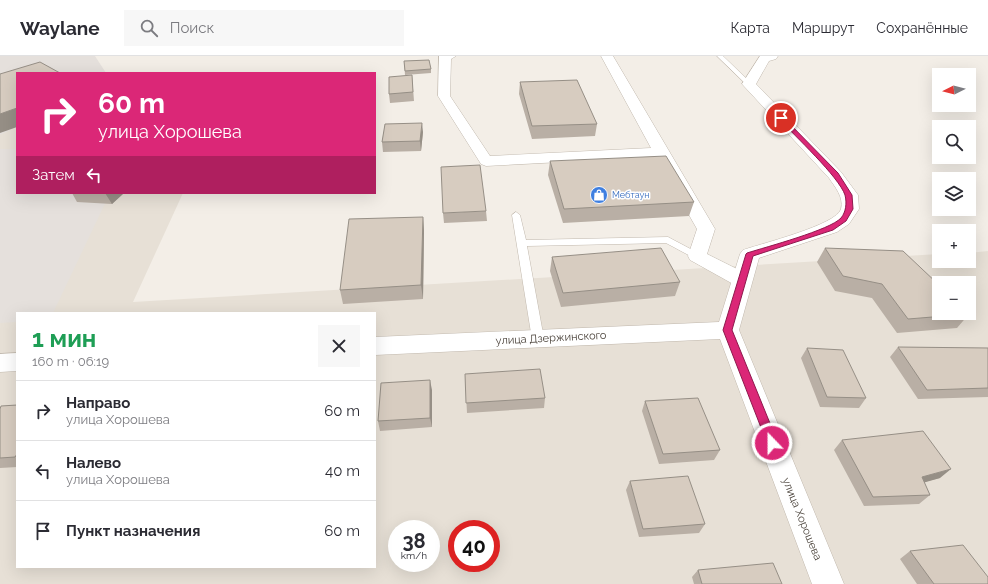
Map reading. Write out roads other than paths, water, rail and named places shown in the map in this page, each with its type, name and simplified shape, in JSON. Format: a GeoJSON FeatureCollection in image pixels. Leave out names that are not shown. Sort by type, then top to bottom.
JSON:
{"type":"FeatureCollection","features":[{"type":"Feature","properties":{"kind":"street"},"geometry":{"type":"LineString","coordinates":[[450,56],[445,56],[444,96],[486,161],[661,152]]}},
{"type":"Feature","properties":{"kind":"street"},"geometry":{"type":"LineString","coordinates":[[607,56],[706,229],[697,256],[742,280]]}},
{"type":"Feature","properties":{"kind":"street"},"geometry":{"type":"LineString","coordinates":[[728,330],[750,254],[830,228],[843,220],[850,209],[848,195],[835,175],[749,84],[764,60],[772,56]]}},
{"type":"Feature","properties":{"kind":"street","name":"улица Дзержинского"},"geometry":{"type":"LineString","coordinates":[[376,346],[728,330]]}},
{"type":"Feature","properties":{"kind":"street","name":"улица Хорошева"},"geometry":{"type":"LineString","coordinates":[[728,330],[828,584]]}},
{"type":"Feature","properties":{"kind":"street"},"geometry":{"type":"LineString","coordinates":[[0,363],[16,362]]}},
{"type":"Feature","properties":{"kind":"lane"},"geometry":{"type":"LineString","coordinates":[[720,56],[749,84]]}},
{"type":"Feature","properties":{"kind":"lane"},"geometry":{"type":"LineString","coordinates":[[516,215],[538,339]]}},
{"type":"Feature","properties":{"kind":"lane"},"geometry":{"type":"LineString","coordinates":[[522,243],[668,240],[697,256]]}},
{"type":"Feature","properties":{"kind":"place","name":"Мебтаун"},"geometry":{"type":"Point","coordinates":[599,195]}}]}
